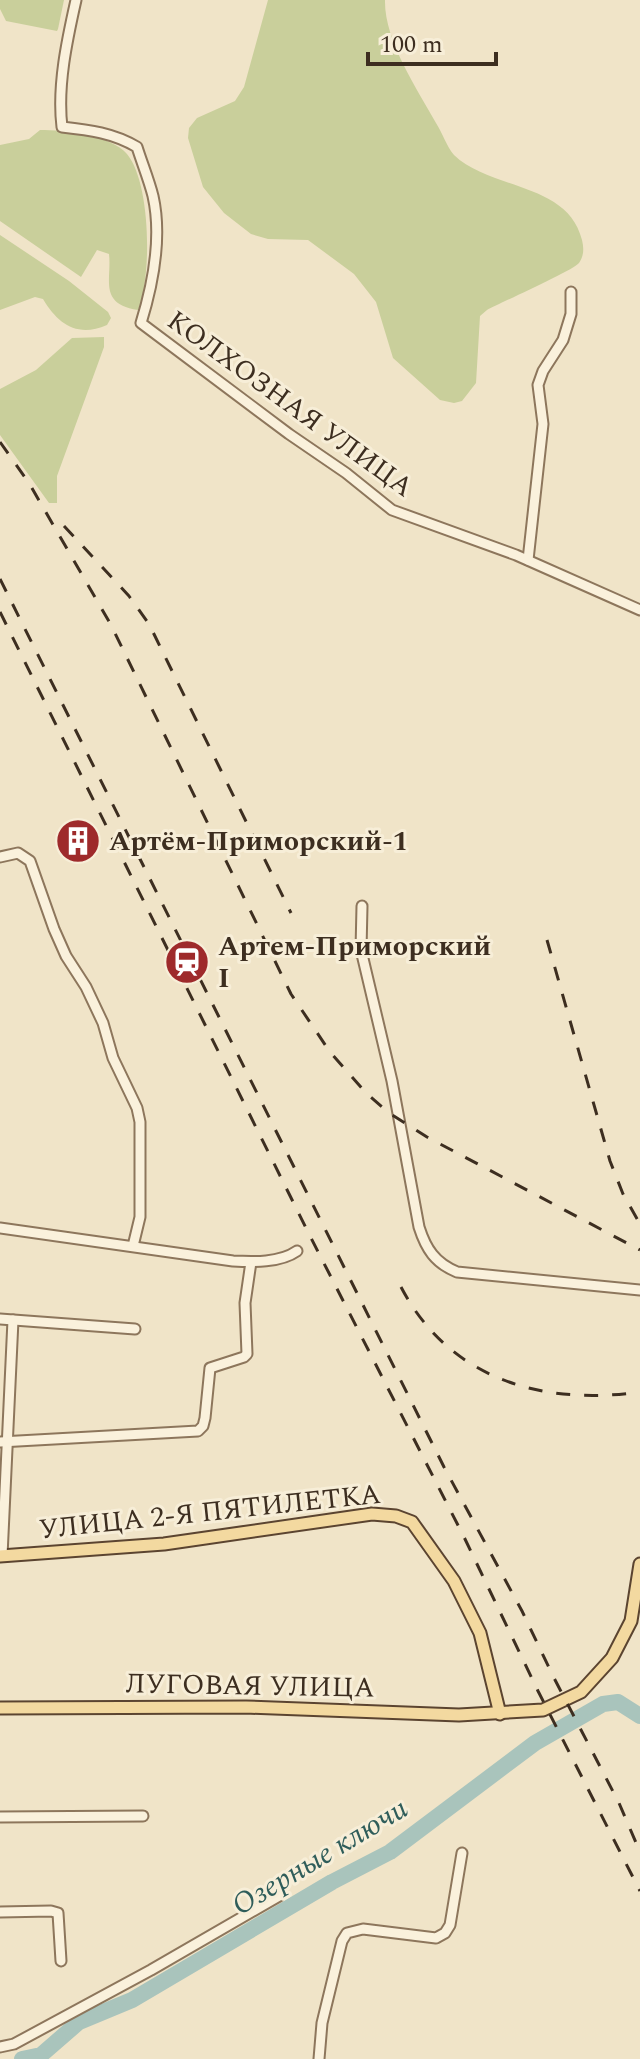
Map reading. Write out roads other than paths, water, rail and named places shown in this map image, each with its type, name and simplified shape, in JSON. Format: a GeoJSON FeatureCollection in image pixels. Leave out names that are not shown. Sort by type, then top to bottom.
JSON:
{"type":"FeatureCollection","features":[{"type":"Feature","properties":{"kind":"main road","name":"УЛИЦА 2-Я ПЯТИЛЕТКА"},"geometry":{"type":"LineString","coordinates":[[1,1556],[164,1544],[372,1514],[404,1518],[412,1522],[433,1549],[473,1618],[486,1653],[500,1714]]}},
{"type":"Feature","properties":{"kind":"main road"},"geometry":{"type":"LineString","coordinates":[[500,1714],[543,1710],[581,1692],[612,1658],[635,1621],[640,1564]]}},
{"type":"Feature","properties":{"kind":"main road","name":"ЛУГОВАЯ УЛИЦА"},"geometry":{"type":"LineString","coordinates":[[0,1708],[246,1707],[500,1714]]}},
{"type":"Feature","properties":{"kind":"street","name":"КОЛХОЗНАЯ УЛИЦА"},"geometry":{"type":"LineString","coordinates":[[76,0],[60,108],[62,127],[104,132],[137,147],[153,197],[156,220],[153,273],[141,323],[392,510],[528,560],[640,610]]}},
{"type":"Feature","properties":{"kind":"street"},"geometry":{"type":"LineString","coordinates":[[528,560],[543,424],[539,377],[563,340],[571,314],[571,292]]}},
{"type":"Feature","properties":{"kind":"street"},"geometry":{"type":"LineString","coordinates":[[0,857],[18,853],[30,861],[66,956],[86,987],[103,1023],[113,1058],[137,1108],[140,1122],[140,1217],[133,1246]]}},
{"type":"Feature","properties":{"kind":"street"},"geometry":{"type":"LineString","coordinates":[[362,906],[361,950],[392,1081],[419,1227],[433,1257],[457,1272],[640,1290]]}},
{"type":"Feature","properties":{"kind":"street"},"geometry":{"type":"LineString","coordinates":[[0,1228],[251,1262],[288,1257],[297,1251]]}},
{"type":"Feature","properties":{"kind":"street"},"geometry":{"type":"LineString","coordinates":[[3,1441],[198,1431],[205,1418],[210,1368],[247,1354],[245,1303],[251,1262]]}},
{"type":"Feature","properties":{"kind":"street"},"geometry":{"type":"LineString","coordinates":[[0,1319],[135,1329]]}},
{"type":"Feature","properties":{"kind":"street"},"geometry":{"type":"LineString","coordinates":[[1,1556],[3,1441],[13,1320]]}},
{"type":"Feature","properties":{"kind":"street"},"geometry":{"type":"LineString","coordinates":[[0,1817],[143,1816]]}},
{"type":"Feature","properties":{"kind":"street"},"geometry":{"type":"LineString","coordinates":[[319,2059],[329,1986],[347,1933],[363,1929],[436,1938],[445,1933],[450,1925],[462,1853]]}},
{"type":"Feature","properties":{"kind":"street"},"geometry":{"type":"LineString","coordinates":[[0,2047],[14,2044],[138,1977],[279,1896]]}},
{"type":"Feature","properties":{"kind":"street"},"geometry":{"type":"LineString","coordinates":[[0,1912],[58,1913],[61,1922],[61,1961]]}},
{"type":"Feature","properties":{"kind":"waterway","name":"Озерные ключи"},"geometry":{"type":"LineString","coordinates":[[22,2059],[41,2055],[79,2022],[132,2000],[332,1882],[390,1852],[535,1743],[603,1704],[618,1702],[640,1716]]}},
{"type":"Feature","properties":{"kind":"railway"},"geometry":{"type":"LineString","coordinates":[[0,442],[29,483],[111,625],[291,994],[330,1052],[366,1093],[389,1113],[427,1137],[640,1250]]}},
{"type":"Feature","properties":{"kind":"railway"},"geometry":{"type":"LineString","coordinates":[[64,526],[129,596],[149,624],[291,913]]}},
{"type":"Feature","properties":{"kind":"railway"},"geometry":{"type":"LineString","coordinates":[[0,579],[444,1467],[522,1611],[619,1803],[640,1852]]}},
{"type":"Feature","properties":{"kind":"railway"},"geometry":{"type":"LineString","coordinates":[[0,612],[640,1891]]}},
{"type":"Feature","properties":{"kind":"railway"},"geometry":{"type":"LineString","coordinates":[[547,940],[610,1161],[623,1194],[640,1224]]}},
{"type":"Feature","properties":{"kind":"railway"},"geometry":{"type":"LineString","coordinates":[[401,1287],[421,1318],[445,1344],[472,1364],[502,1379],[534,1389],[568,1394],[640,1392]]}},
{"type":"Feature","properties":{"kind":"place","name":"Артём-Приморский-1"},"geometry":{"type":"Point","coordinates":[78,841]}},
{"type":"Feature","properties":{"kind":"place","name":"Артем-Приморский I"},"geometry":{"type":"Point","coordinates":[187,962]}}]}
